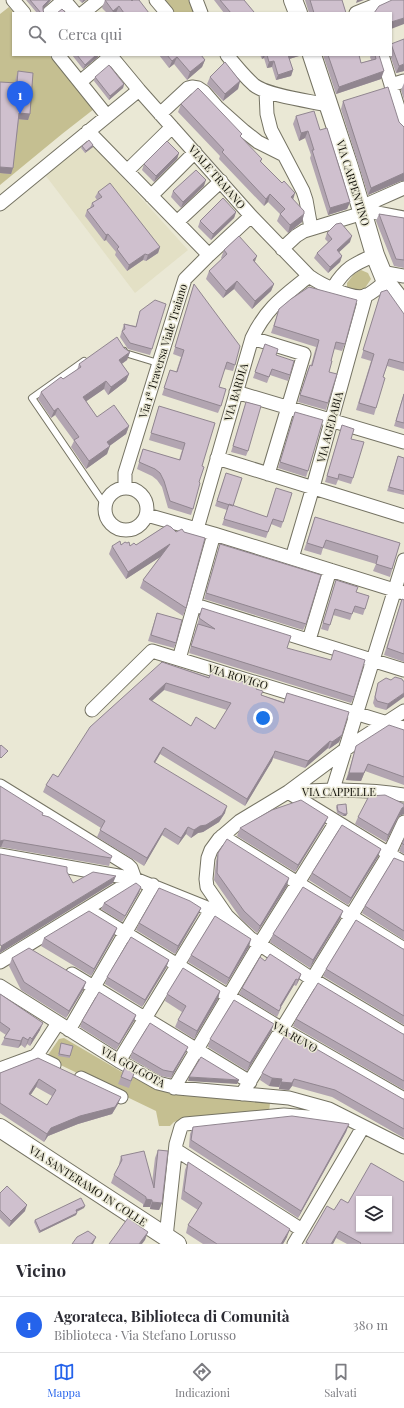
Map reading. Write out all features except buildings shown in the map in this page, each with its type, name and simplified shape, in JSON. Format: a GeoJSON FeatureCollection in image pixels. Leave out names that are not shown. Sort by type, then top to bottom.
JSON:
{"type":"FeatureCollection","features":[{"type":"Feature","properties":{"kind":"street"},"geometry":{"type":"LineString","coordinates":[[13,0],[23,12]]}},
{"type":"Feature","properties":{"kind":"street"},"geometry":{"type":"LineString","coordinates":[[49,12],[64,0],[74,12]]}},
{"type":"Feature","properties":{"kind":"street"},"geometry":{"type":"LineString","coordinates":[[84,12],[99,0]]}},
{"type":"Feature","properties":{"kind":"street"},"geometry":{"type":"LineString","coordinates":[[156,0],[166,12]]}},
{"type":"Feature","properties":{"kind":"street"},"geometry":{"type":"LineString","coordinates":[[196,0],[201,12]]}},
{"type":"Feature","properties":{"kind":"street"},"geometry":{"type":"LineString","coordinates":[[294,0],[298,12]]}},
{"type":"Feature","properties":{"kind":"street"},"geometry":{"type":"LineString","coordinates":[[363,12],[388,0]]}},
{"type":"Feature","properties":{"kind":"street"},"geometry":{"type":"LineString","coordinates":[[59,56],[107,116]]}},
{"type":"Feature","properties":{"kind":"street"},"geometry":{"type":"LineString","coordinates":[[80,82],[111,56]]}},
{"type":"Feature","properties":{"kind":"street","name":"VIALE TRAIANO"},"geometry":{"type":"LineString","coordinates":[[111,56],[139,90],[251,216],[309,276],[317,282],[351,296],[359,297],[366,295]]}},
{"type":"Feature","properties":{"kind":"street"},"geometry":{"type":"LineString","coordinates":[[228,56],[239,70],[255,85],[266,92],[328,105]]}},
{"type":"Feature","properties":{"kind":"street","name":"VIA CARPENTINO"},"geometry":{"type":"LineString","coordinates":[[312,56],[381,269],[404,305]]}},
{"type":"Feature","properties":{"kind":"street"},"geometry":{"type":"LineString","coordinates":[[382,56],[404,126]]}},
{"type":"Feature","properties":{"kind":"street"},"geometry":{"type":"LineString","coordinates":[[391,85],[404,81]]}},
{"type":"Feature","properties":{"kind":"street"},"geometry":{"type":"LineString","coordinates":[[160,114],[188,88],[198,88],[204,92],[217,107],[258,142],[284,156]]}},
{"type":"Feature","properties":{"kind":"street"},"geometry":{"type":"LineString","coordinates":[[0,204],[139,90]]}},
{"type":"Feature","properties":{"kind":"street"},"geometry":{"type":"LineString","coordinates":[[266,92],[267,114],[271,130],[303,191],[311,228]]}},
{"type":"Feature","properties":{"kind":"street"},"geometry":{"type":"LineString","coordinates":[[127,171],[172,127]]}},
{"type":"Feature","properties":{"kind":"street"},"geometry":{"type":"LineString","coordinates":[[88,131],[209,255]]}},
{"type":"Feature","properties":{"kind":"street"},"geometry":{"type":"LineString","coordinates":[[151,196],[195,152]]}},
{"type":"Feature","properties":{"kind":"street"},"geometry":{"type":"LineString","coordinates":[[177,222],[221,181]]}},
{"type":"Feature","properties":{"kind":"street"},"geometry":{"type":"LineString","coordinates":[[282,248],[296,236],[311,228],[362,210],[404,188]]}},
{"type":"Feature","properties":{"kind":"street"},"geometry":{"type":"LineString","coordinates":[[362,210],[404,218]]}},
{"type":"Feature","properties":{"kind":"street","name":"Via 1ª Traversa Viale Traiano"},"geometry":{"type":"LineString","coordinates":[[125,488],[125,473],[185,280],[209,255],[251,216]]}},
{"type":"Feature","properties":{"kind":"street"},"geometry":{"type":"LineString","coordinates":[[333,288],[347,269],[360,261],[404,276]]}},
{"type":"Feature","properties":{"kind":"street"},"geometry":{"type":"LineString","coordinates":[[366,295],[381,269]]}},
{"type":"Feature","properties":{"kind":"street","name":"VIA BARDIA"},"geometry":{"type":"LineString","coordinates":[[197,529],[252,338],[258,326],[271,308],[309,276]]}},
{"type":"Feature","properties":{"kind":"street","name":"VIA AGEDABIA"},"geometry":{"type":"LineString","coordinates":[[292,558],[366,295]]}},
{"type":"Feature","properties":{"kind":"street"},"geometry":{"type":"LineString","coordinates":[[252,338],[304,354],[268,474]]}},
{"type":"Feature","properties":{"kind":"street"},"geometry":{"type":"LineString","coordinates":[[236,392],[404,442]]}},
{"type":"Feature","properties":{"kind":"street"},"geometry":{"type":"LineString","coordinates":[[217,458],[404,516]]}},
{"type":"Feature","properties":{"kind":"street"},"geometry":{"type":"LineString","coordinates":[[125,488],[132,488],[138,491],[147,502],[148,508],[144,522],[139,527],[125,531],[112,525],[107,519],[105,505],[112,493],[125,488]]}},
{"type":"Feature","properties":{"kind":"street"},"geometry":{"type":"LineString","coordinates":[[147,515],[214,534],[400,592]]}},
{"type":"Feature","properties":{"kind":"street"},"geometry":{"type":"LineString","coordinates":[[179,660],[214,534]]}},
{"type":"Feature","properties":{"kind":"street"},"geometry":{"type":"LineString","coordinates":[[333,789],[374,661],[400,592],[404,560]]}},
{"type":"Feature","properties":{"kind":"street"},"geometry":{"type":"LineString","coordinates":[[309,640],[330,570]]}},
{"type":"Feature","properties":{"kind":"street"},"geometry":{"type":"LineString","coordinates":[[195,605],[404,670]]}},
{"type":"Feature","properties":{"kind":"street","name":"VIA ROVIGO"},"geometry":{"type":"LineString","coordinates":[[92,710],[152,652],[404,728]]}},
{"type":"Feature","properties":{"kind":"street"},"geometry":{"type":"LineString","coordinates":[[404,711],[346,749],[288,792],[404,863]]}},
{"type":"Feature","properties":{"kind":"street"},"geometry":{"type":"LineString","coordinates":[[0,786],[128,865],[135,879]]}},
{"type":"Feature","properties":{"kind":"street","name":"VIA CAPPELLE"},"geometry":{"type":"LineString","coordinates":[[219,911],[207,887],[206,869],[211,850],[222,836],[240,821],[288,792],[333,789],[404,795]]}},
{"type":"Feature","properties":{"kind":"street"},"geometry":{"type":"LineString","coordinates":[[174,1088],[259,945],[336,822]]}},
{"type":"Feature","properties":{"kind":"street"},"geometry":{"type":"LineString","coordinates":[[242,1094],[389,854],[404,822]]}},
{"type":"Feature","properties":{"kind":"street"},"geometry":{"type":"LineString","coordinates":[[222,836],[404,948]]}},
{"type":"Feature","properties":{"kind":"street"},"geometry":{"type":"LineString","coordinates":[[0,855],[109,873],[135,879],[219,911],[259,945],[312,979],[404,1034]]}},
{"type":"Feature","properties":{"kind":"street"},"geometry":{"type":"LineString","coordinates":[[0,962],[135,879]]}},
{"type":"Feature","properties":{"kind":"street"},"geometry":{"type":"LineString","coordinates":[[0,1070],[35,1056],[64,1026],[94,987],[153,885]]}},
{"type":"Feature","properties":{"kind":"street","name":"VIA RUVO"},"geometry":{"type":"LineString","coordinates":[[86,910],[228,997],[404,1099]]}},
{"type":"Feature","properties":{"kind":"street"},"geometry":{"type":"LineString","coordinates":[[119,1061],[177,966],[219,911]]}},
{"type":"Feature","properties":{"kind":"street"},"geometry":{"type":"LineString","coordinates":[[26,946],[40,954]]}},
{"type":"Feature","properties":{"kind":"street"},"geometry":{"type":"LineString","coordinates":[[60,967],[250,1082]]}},
{"type":"Feature","properties":{"kind":"street","name":"VIA GOLGOTA"},"geometry":{"type":"LineString","coordinates":[[0,986],[119,1061],[158,1083],[174,1088],[289,1098],[329,1109],[404,1147]]}},
{"type":"Feature","properties":{"kind":"street"},"geometry":{"type":"LineString","coordinates":[[35,1056],[121,1097]]}},
{"type":"Feature","properties":{"kind":"street","name":"VIA GOLGOTA"},"geometry":{"type":"LineString","coordinates":[[176,1150],[178,1133],[181,1127],[185,1124],[284,1115],[357,1124]]}},
{"type":"Feature","properties":{"kind":"street"},"geometry":{"type":"LineString","coordinates":[[294,1244],[357,1124]]}},
{"type":"Feature","properties":{"kind":"street","name":"VIA SANTERAMO IN COLLE"},"geometry":{"type":"LineString","coordinates":[[0,1128],[171,1241]]}},
{"type":"Feature","properties":{"kind":"street"},"geometry":{"type":"LineString","coordinates":[[171,1241],[176,1150],[302,1230]]}},
{"type":"Feature","properties":{"kind":"lane"},"geometry":{"type":"LineString","coordinates":[[119,343],[125,353],[158,363]]}},
{"type":"Feature","properties":{"kind":"lane"},"geometry":{"type":"LineString","coordinates":[[90,357],[32,398],[105,505]]}},
{"type":"Feature","properties":{"kind":"shaded area"},"geometry":{"type":"Polygon","coordinates":[[[163,0],[189,0],[194,12],[174,12],[163,0]]]}},
{"type":"Feature","properties":{"kind":"shaded area"},"geometry":{"type":"Polygon","coordinates":[[[9,7],[13,12],[12,56],[50,56],[94,109],[0,185],[0,14],[9,7]]]}},
{"type":"Feature","properties":{"kind":"shaded area"},"geometry":{"type":"Polygon","coordinates":[[[79,146],[85,153],[94,146],[188,250],[135,293],[46,176],[79,146]]]}},
{"type":"Feature","properties":{"kind":"shaded area"},"geometry":{"type":"Polygon","coordinates":[[[361,270],[368,273],[371,279],[363,291],[347,289],[347,283],[354,274],[361,270]]]}},
{"type":"Feature","properties":{"kind":"shaded area"},"geometry":{"type":"Polygon","coordinates":[[[64,1038],[122,1072],[154,1088],[173,1094],[270,1103],[269,1112],[185,1119],[174,1122],[170,1126],[159,1126],[156,1111],[46,1058],[59,1039],[64,1038]]]}},
{"type":"Feature","properties":{"kind":"place","name":"Agorateca, Biblioteca di Comunità"},"geometry":{"type":"Point","coordinates":[20,114]}}]}
